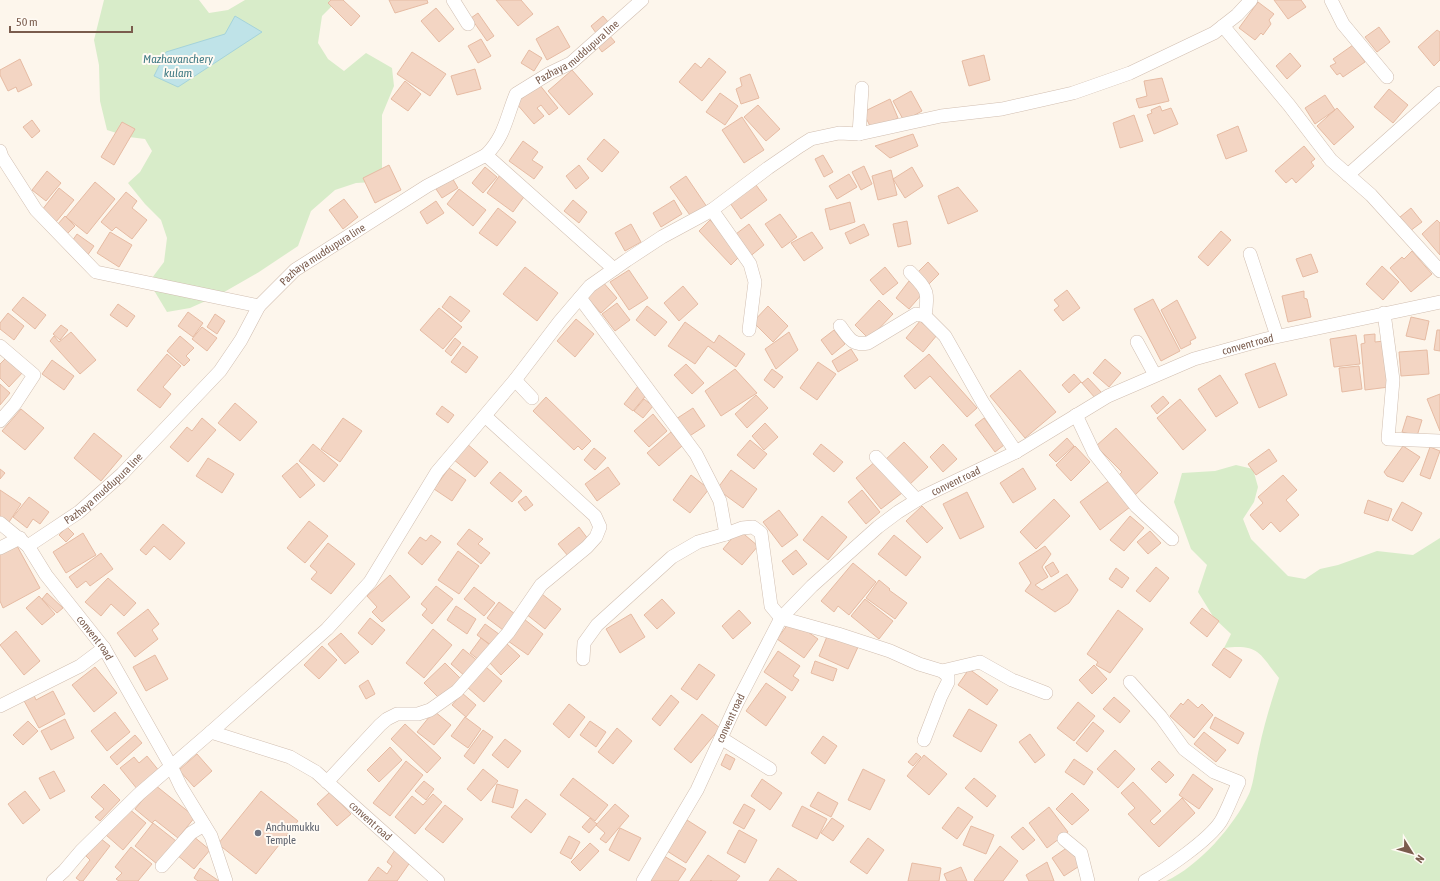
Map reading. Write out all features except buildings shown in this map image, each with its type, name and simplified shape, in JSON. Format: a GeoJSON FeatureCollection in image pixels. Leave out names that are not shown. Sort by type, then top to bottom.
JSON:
{"type":"FeatureCollection","features":[{"type":"Feature","properties":{"kind":"street"},"geometry":{"type":"LineString","coordinates":[[453,0],[468,24]]}},
{"type":"Feature","properties":{"kind":"street","name":"Pazhaya muddupura line"},"geometry":{"type":"LineString","coordinates":[[0,548],[24,542],[79,512],[122,474],[220,371],[240,340],[259,306],[294,270],[427,186],[486,155],[494,148],[503,133],[516,94],[550,73],[571,63],[642,0]]}},
{"type":"Feature","properties":{"kind":"street"},"geometry":{"type":"LineString","coordinates":[[53,881],[139,794],[326,629],[370,582],[437,472],[515,380],[560,321],[590,286],[662,237],[712,210],[768,168],[811,139],[839,133],[859,134],[941,116],[1002,109],[1073,93],[1130,73],[1214,33],[1237,15],[1251,0]]}},
{"type":"Feature","properties":{"kind":"street"},"geometry":{"type":"LineString","coordinates":[[1331,0],[1343,24],[1387,77]]}},
{"type":"Feature","properties":{"kind":"street"},"geometry":{"type":"LineString","coordinates":[[1223,26],[1289,105],[1331,160],[1370,195],[1440,270]]}},
{"type":"Feature","properties":{"kind":"street"},"geometry":{"type":"LineString","coordinates":[[859,134],[862,88]]}},
{"type":"Feature","properties":{"kind":"street"},"geometry":{"type":"LineString","coordinates":[[1348,175],[1440,93]]}},
{"type":"Feature","properties":{"kind":"street"},"geometry":{"type":"LineString","coordinates":[[0,151],[2,157],[36,210],[96,272],[259,306]]}},
{"type":"Feature","properties":{"kind":"street"},"geometry":{"type":"LineString","coordinates":[[486,155],[614,269]]}},
{"type":"Feature","properties":{"kind":"street"},"geometry":{"type":"LineString","coordinates":[[712,210],[750,264],[755,282],[750,330]]}},
{"type":"Feature","properties":{"kind":"street"},"geometry":{"type":"LineString","coordinates":[[1250,254],[1277,336]]}},
{"type":"Feature","properties":{"kind":"street"},"geometry":{"type":"LineString","coordinates":[[910,272],[926,289],[928,301],[925,316]]}},
{"type":"Feature","properties":{"kind":"street"},"geometry":{"type":"LineString","coordinates":[[580,298],[696,454],[720,501],[726,534]]}},
{"type":"Feature","properties":{"kind":"street","name":"convent road"},"geometry":{"type":"LineString","coordinates":[[643,881],[697,790],[737,704],[781,618],[812,586],[878,527],[898,512],[917,500],[1016,452],[1108,396],[1194,359],[1277,336],[1440,302]]}},
{"type":"Feature","properties":{"kind":"street"},"geometry":{"type":"LineString","coordinates":[[1384,313],[1393,380],[1388,439],[1440,441]]}},
{"type":"Feature","properties":{"kind":"street"},"geometry":{"type":"LineString","coordinates":[[840,326],[852,342],[860,344],[868,343],[916,314],[925,316],[945,336],[983,403],[1016,452]]}},
{"type":"Feature","properties":{"kind":"street"},"geometry":{"type":"LineString","coordinates":[[1137,342],[1155,375]]}},
{"type":"Feature","properties":{"kind":"street"},"geometry":{"type":"LineString","coordinates":[[0,421],[15,404],[34,375],[2,351]]}},
{"type":"Feature","properties":{"kind":"street"},"geometry":{"type":"LineString","coordinates":[[515,380],[532,398]]}},
{"type":"Feature","properties":{"kind":"street"},"geometry":{"type":"LineString","coordinates":[[1076,415],[1094,453],[1136,506],[1172,539]]}},
{"type":"Feature","properties":{"kind":"street"},"geometry":{"type":"LineString","coordinates":[[327,782],[387,719],[397,714],[418,714],[430,710],[457,691],[508,633],[541,586],[587,547],[596,537],[600,527],[595,516],[485,416]]}},
{"type":"Feature","properties":{"kind":"street"},"geometry":{"type":"LineString","coordinates":[[876,457],[917,500]]}},
{"type":"Feature","properties":{"kind":"street","name":"convent road"},"geometry":{"type":"LineString","coordinates":[[0,523],[24,542],[46,575],[104,648],[171,766],[181,787],[211,836],[226,881]]}},
{"type":"Feature","properties":{"kind":"street"},"geometry":{"type":"LineString","coordinates":[[583,659],[584,643],[597,625],[672,557],[698,542],[750,526],[761,533],[771,606],[781,618],[890,651],[919,664],[942,671],[948,676],[948,682],[924,740]]}},
{"type":"Feature","properties":{"kind":"street"},"geometry":{"type":"LineString","coordinates":[[0,706],[80,666],[104,648]]}},
{"type":"Feature","properties":{"kind":"street"},"geometry":{"type":"LineString","coordinates":[[942,671],[980,662],[1012,680],[1046,693]]}},
{"type":"Feature","properties":{"kind":"street"},"geometry":{"type":"LineString","coordinates":[[1130,682],[1161,718],[1184,749],[1214,772],[1239,782],[1220,821],[1212,832],[1181,858],[1145,881]]}},
{"type":"Feature","properties":{"kind":"street","name":"convent road"},"geometry":{"type":"LineString","coordinates":[[211,732],[290,757],[316,772],[438,881]]}},
{"type":"Feature","properties":{"kind":"street"},"geometry":{"type":"LineString","coordinates":[[721,738],[770,769]]}},
{"type":"Feature","properties":{"kind":"street"},"geometry":{"type":"LineString","coordinates":[[162,866],[191,833],[204,825]]}},
{"type":"Feature","properties":{"kind":"street"},"geometry":{"type":"LineString","coordinates":[[1064,839],[1081,853],[1088,881]]}},
{"type":"Feature","properties":{"kind":"green space"},"geometry":{"type":"Polygon","coordinates":[[[104,0],[199,0],[209,13],[228,10],[245,0],[338,0],[322,16],[318,43],[328,59],[344,71],[366,53],[392,68],[394,86],[382,115],[382,171],[373,182],[356,183],[335,190],[311,211],[298,246],[259,272],[219,295],[190,308],[167,312],[149,282],[164,262],[167,238],[161,220],[145,204],[128,183],[140,172],[152,151],[145,139],[129,137],[107,130],[100,101],[99,65],[94,40],[104,0]]]}},
{"type":"Feature","properties":{"kind":"green space"},"geometry":{"type":"Polygon","coordinates":[[[1236,465],[1253,469],[1258,487],[1254,502],[1243,519],[1251,539],[1288,576],[1305,579],[1320,569],[1338,565],[1377,551],[1413,555],[1440,538],[1440,881],[1166,881],[1191,866],[1214,844],[1225,832],[1249,794],[1254,778],[1263,731],[1279,678],[1262,656],[1252,649],[1245,647],[1224,648],[1231,634],[1214,618],[1198,592],[1207,565],[1191,549],[1174,502],[1182,473],[1215,471],[1236,465]]]}},
{"type":"Feature","properties":{"kind":"water","name":"Mazhavanchery kulam"},"geometry":{"type":"Polygon","coordinates":[[[235,16],[262,32],[178,87],[154,76],[166,52],[225,34],[235,16]]]}},
{"type":"Feature","properties":{"kind":"place","name":"Anchumukku Temple"},"geometry":{"type":"Point","coordinates":[258,833]}}]}
